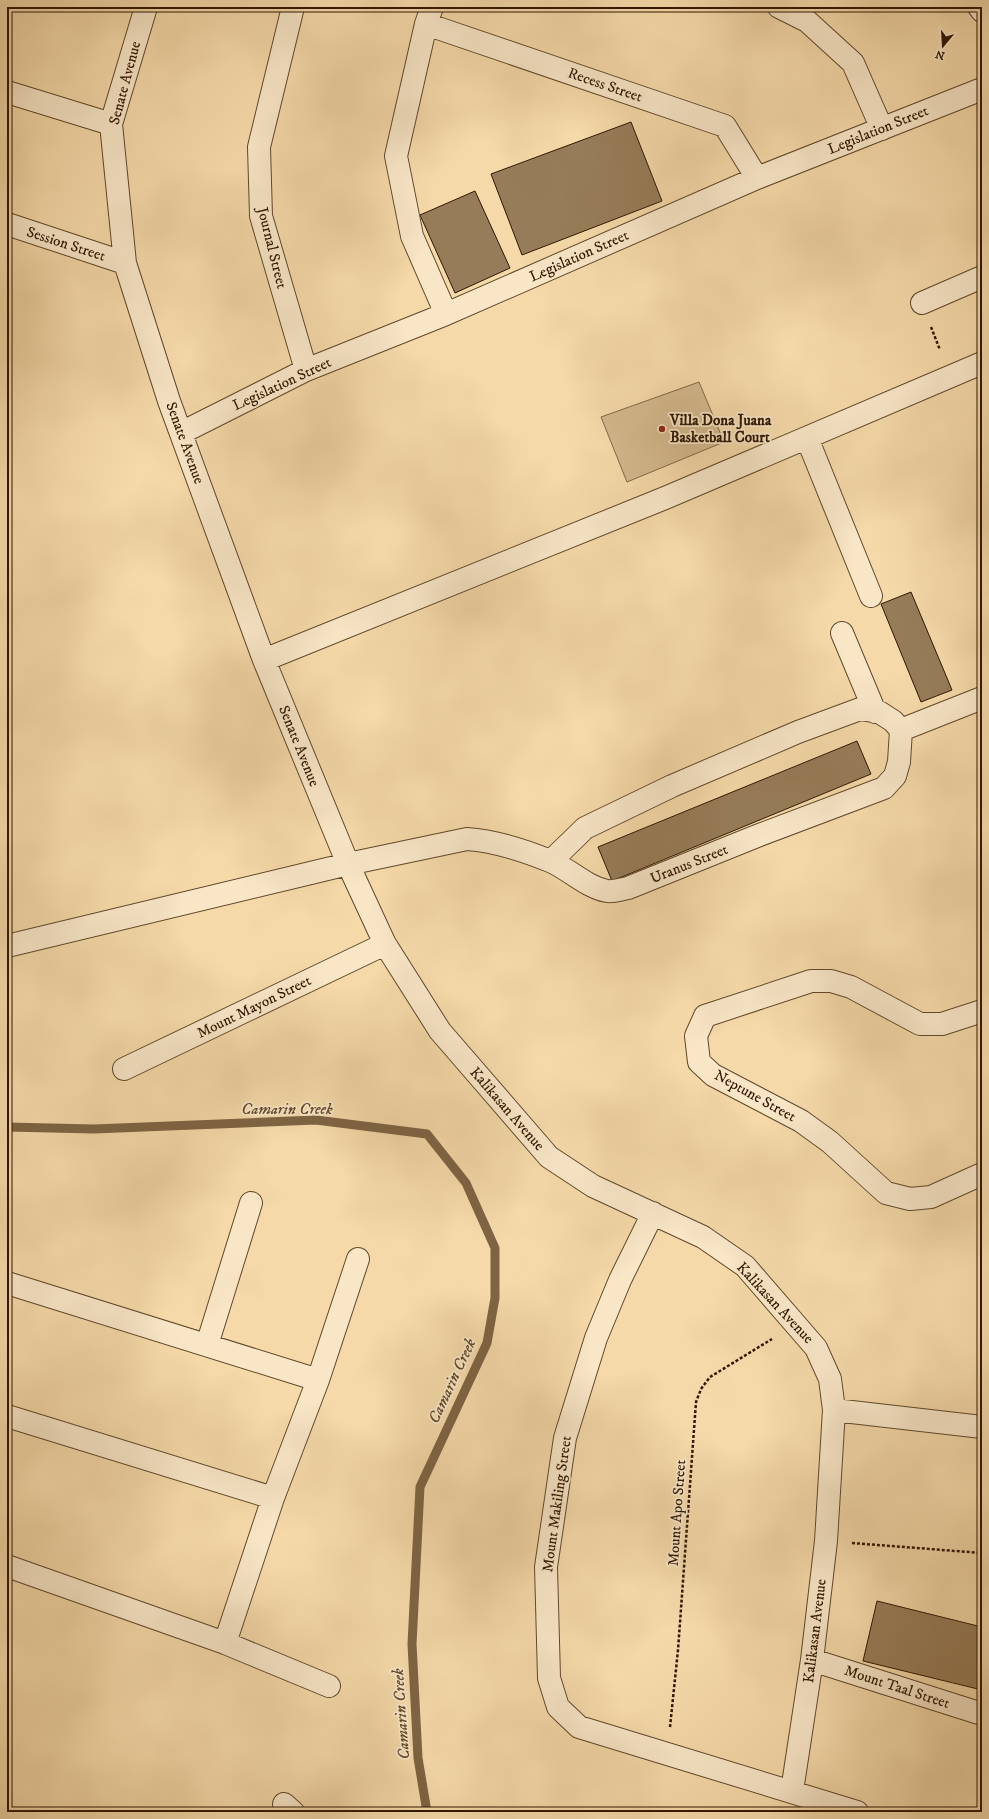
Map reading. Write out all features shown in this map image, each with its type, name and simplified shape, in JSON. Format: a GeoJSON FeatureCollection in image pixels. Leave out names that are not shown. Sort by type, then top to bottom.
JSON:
{"type":"FeatureCollection","features":[{"type":"Feature","properties":{"kind":"street","name":"Journal Street"},"geometry":{"type":"LineString","coordinates":[[293,7],[259,147],[261,216],[306,370]]}},
{"type":"Feature","properties":{"kind":"street"},"geometry":{"type":"LineString","coordinates":[[779,7],[807,21],[853,63],[882,129]]}},
{"type":"Feature","properties":{"kind":"street"},"geometry":{"type":"LineString","coordinates":[[979,7],[982,11]]}},
{"type":"Feature","properties":{"kind":"street","name":"Senate Avenue"},"geometry":{"type":"LineString","coordinates":[[142,8],[111,124],[126,263],[169,401],[264,660],[348,864]]}},
{"type":"Feature","properties":{"kind":"street"},"geometry":{"type":"LineString","coordinates":[[429,16],[396,156],[412,236],[446,314]]}},
{"type":"Feature","properties":{"kind":"street","name":"Recess Street"},"geometry":{"type":"LineString","coordinates":[[429,16],[725,126],[758,178]]}},
{"type":"Feature","properties":{"kind":"street","name":"Legislation Street"},"geometry":{"type":"LineString","coordinates":[[181,433],[306,370],[446,314],[758,178],[982,89]]}},
{"type":"Feature","properties":{"kind":"street"},"geometry":{"type":"LineString","coordinates":[[7,92],[111,124]]}},
{"type":"Feature","properties":{"kind":"street","name":"Session Street"},"geometry":{"type":"LineString","coordinates":[[7,224],[126,263]]}},
{"type":"Feature","properties":{"kind":"street"},"geometry":{"type":"LineString","coordinates":[[922,303],[982,277]]}},
{"type":"Feature","properties":{"kind":"street"},"geometry":{"type":"LineString","coordinates":[[264,660],[658,501],[982,363]]}},
{"type":"Feature","properties":{"kind":"street"},"geometry":{"type":"LineString","coordinates":[[807,438],[871,596]]}},
{"type":"Feature","properties":{"kind":"street"},"geometry":{"type":"LineString","coordinates":[[842,633],[875,712]]}},
{"type":"Feature","properties":{"kind":"street"},"geometry":{"type":"LineString","coordinates":[[551,861],[585,828],[672,786],[798,732],[853,711],[860,709],[875,712],[893,721],[901,730],[982,698]]}},
{"type":"Feature","properties":{"kind":"street","name":"Uranus Street"},"geometry":{"type":"LineString","coordinates":[[7,946],[348,864],[467,839],[485,840],[502,844],[551,861],[586,882],[607,891],[628,888],[757,836],[884,788],[895,776],[899,762],[901,730]]}},
{"type":"Feature","properties":{"kind":"street","name":"Kalikasan Avenue"},"geometry":{"type":"LineString","coordinates":[[348,864],[385,944],[440,1031],[549,1157],[593,1186],[703,1237],[745,1266],[816,1348],[830,1379],[834,1410],[826,1541],[812,1660],[792,1791]]}},
{"type":"Feature","properties":{"kind":"street","name":"Mount Mayon Street"},"geometry":{"type":"LineString","coordinates":[[124,1069],[385,944]]}},
{"type":"Feature","properties":{"kind":"street","name":"Neptune Street"},"geometry":{"type":"LineString","coordinates":[[982,1011],[942,1024],[920,1024],[851,987],[831,981],[811,981],[705,1016],[696,1036],[699,1062],[713,1075],[801,1121],[830,1142],[886,1193],[910,1199],[931,1197],[982,1174]]}},
{"type":"Feature","properties":{"kind":"street"},"geometry":{"type":"LineString","coordinates":[[207,1345],[251,1203]]}},
{"type":"Feature","properties":{"kind":"street","name":"Mount Makiling Street"},"geometry":{"type":"LineString","coordinates":[[653,1213],[620,1280],[596,1338],[565,1438],[546,1567],[549,1678],[558,1707],[578,1727],[857,1812]]}},
{"type":"Feature","properties":{"kind":"street"},"geometry":{"type":"LineString","coordinates":[[225,1643],[273,1498],[318,1380],[358,1259]]}},
{"type":"Feature","properties":{"kind":"street"},"geometry":{"type":"LineString","coordinates":[[7,1283],[318,1380]]}},
{"type":"Feature","properties":{"kind":"street"},"geometry":{"type":"LineString","coordinates":[[834,1410],[982,1427]]}},
{"type":"Feature","properties":{"kind":"street"},"geometry":{"type":"LineString","coordinates":[[7,1416],[273,1498]]}},
{"type":"Feature","properties":{"kind":"street"},"geometry":{"type":"LineString","coordinates":[[7,1566],[225,1643],[329,1686]]}},
{"type":"Feature","properties":{"kind":"street","name":"Mount Taal Street"},"geometry":{"type":"LineString","coordinates":[[812,1660],[982,1714]]}},
{"type":"Feature","properties":{"kind":"path"},"geometry":{"type":"LineString","coordinates":[[922,303],[950,377]]}},
{"type":"Feature","properties":{"kind":"path","name":"Mount Apo Street"},"geometry":{"type":"LineString","coordinates":[[667,1755],[678,1650],[696,1402],[701,1389],[710,1377],[796,1325]]}},
{"type":"Feature","properties":{"kind":"path"},"geometry":{"type":"LineString","coordinates":[[826,1541],[982,1553]]}},
{"type":"Feature","properties":{"kind":"shaded area","name":"Villa Dona Juana Basketball Court"},"geometry":{"type":"Polygon","coordinates":[[[699,382],[724,442],[627,482],[601,417],[699,382]]]}},
{"type":"Feature","properties":{"kind":"building"},"geometry":{"type":"Polygon","coordinates":[[[631,122],[662,201],[522,255],[491,174],[631,122]]]}},
{"type":"Feature","properties":{"kind":"building"},"geometry":{"type":"Polygon","coordinates":[[[475,191],[510,268],[455,293],[420,215],[475,191]]]}},
{"type":"Feature","properties":{"kind":"building"},"geometry":{"type":"Polygon","coordinates":[[[911,592],[952,690],[921,702],[881,604],[911,592]]]}},
{"type":"Feature","properties":{"kind":"building"},"geometry":{"type":"Polygon","coordinates":[[[857,741],[871,774],[612,881],[598,847],[857,741]]]}},
{"type":"Feature","properties":{"kind":"building"},"geometry":{"type":"Polygon","coordinates":[[[877,1601],[982,1627],[982,1690],[863,1661],[877,1601]]]}},
{"type":"Feature","properties":{"kind":"waterway","name":"Camarin Creek"},"geometry":{"type":"LineString","coordinates":[[7,1127],[94,1129],[316,1120],[427,1134],[466,1183],[495,1248],[495,1298],[487,1343],[420,1487],[412,1644],[418,1758],[427,1812]]}},
{"type":"Feature","properties":{"kind":"place","name":"Villa Dona Juana Basketball Court"},"geometry":{"type":"Point","coordinates":[662,429]}}]}
